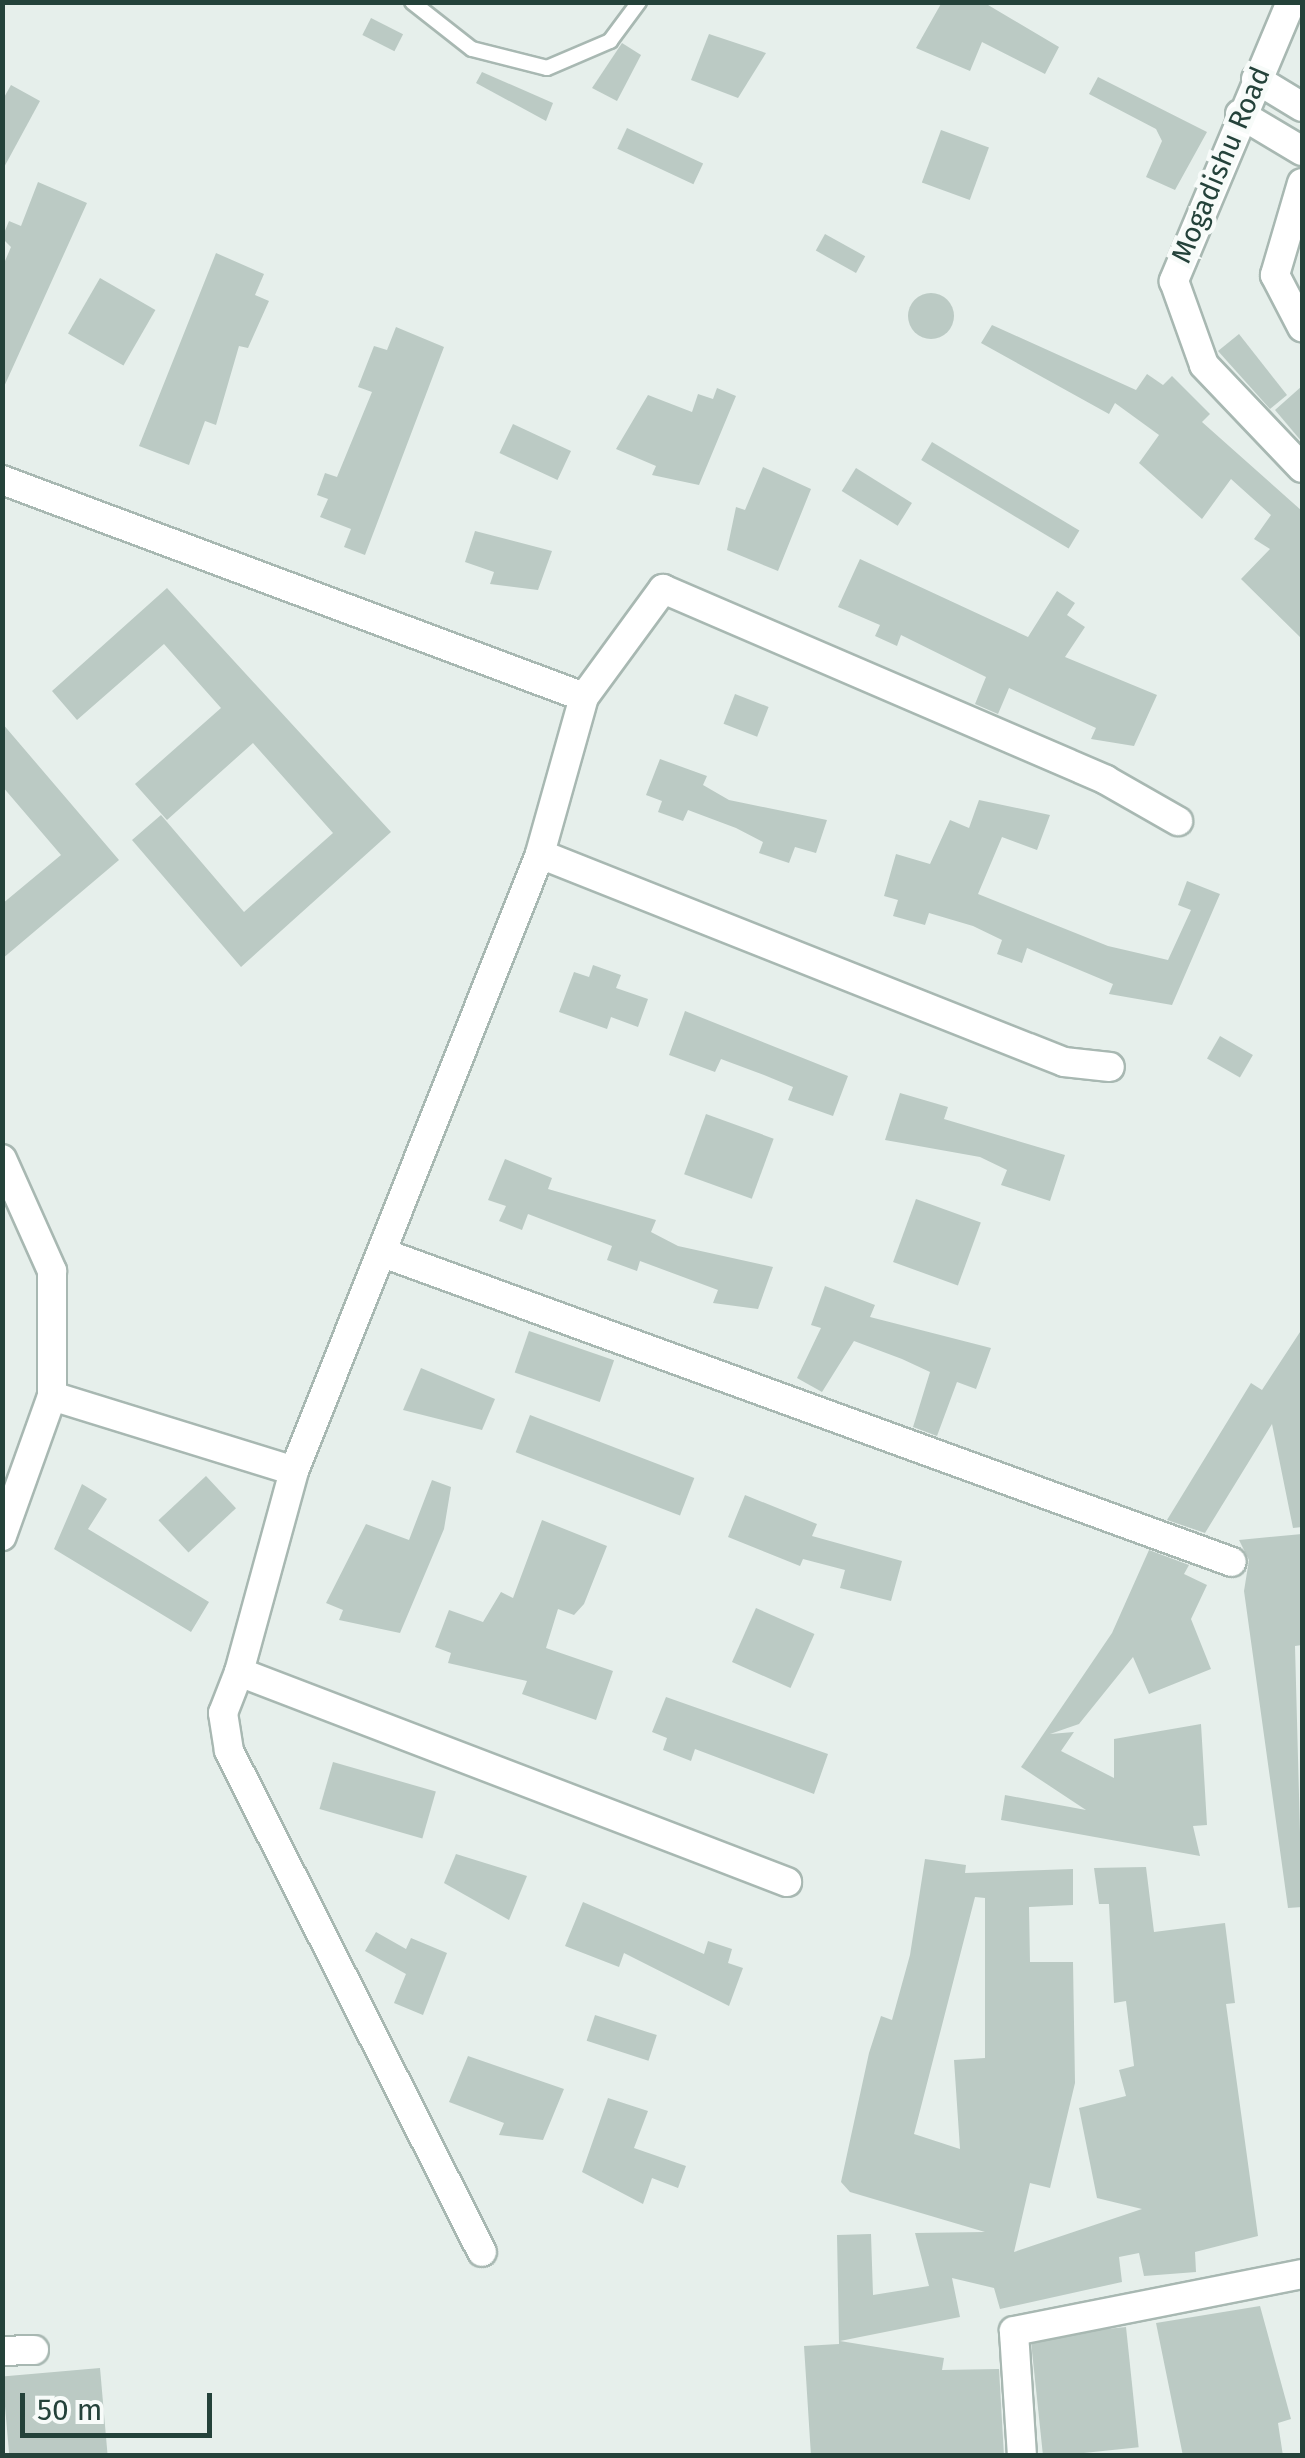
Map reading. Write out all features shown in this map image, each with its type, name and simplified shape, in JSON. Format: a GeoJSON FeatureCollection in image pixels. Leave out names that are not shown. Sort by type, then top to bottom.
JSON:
{"type":"FeatureCollection","features":[{"type":"Feature","properties":{"kind":"street","name":"Mogadishu Road"},"geometry":{"type":"LineString","coordinates":[[1291,2],[1240,114],[1174,281],[1204,365],[1302,468]]}},
{"type":"Feature","properties":{"kind":"street"},"geometry":{"type":"LineString","coordinates":[[1256,79],[1302,107]]}},
{"type":"Feature","properties":{"kind":"street"},"geometry":{"type":"LineString","coordinates":[[1240,114],[1302,152]]}},
{"type":"Feature","properties":{"kind":"street"},"geometry":{"type":"LineString","coordinates":[[1302,183],[1275,275],[1302,327]]}},
{"type":"Feature","properties":{"kind":"street"},"geometry":{"type":"LineString","coordinates":[[2,480],[584,696]]}},
{"type":"Feature","properties":{"kind":"street"},"geometry":{"type":"LineString","coordinates":[[482,2252],[229,1751],[223,1713],[239,1672],[294,1471],[540,854],[584,696],[663,590],[1106,780],[1178,821]]}},
{"type":"Feature","properties":{"kind":"street"},"geometry":{"type":"LineString","coordinates":[[540,854],[1064,1062],[1110,1067]]}},
{"type":"Feature","properties":{"kind":"street"},"geometry":{"type":"LineString","coordinates":[[2,1160],[52,1271],[52,1396],[2,1536]]}},
{"type":"Feature","properties":{"kind":"street"},"geometry":{"type":"LineString","coordinates":[[383,1252],[1118,1528],[1232,1562]]}},
{"type":"Feature","properties":{"kind":"street"},"geometry":{"type":"LineString","coordinates":[[52,1396],[294,1471]]}},
{"type":"Feature","properties":{"kind":"street"},"geometry":{"type":"LineString","coordinates":[[239,1672],[788,1882]]}},
{"type":"Feature","properties":{"kind":"street"},"geometry":{"type":"LineString","coordinates":[[1022,2456],[1014,2331],[1302,2274]]}},
{"type":"Feature","properties":{"kind":"street"},"geometry":{"type":"LineString","coordinates":[[2,2351],[34,2350]]}},
{"type":"Feature","properties":{"kind":"lane"},"geometry":{"type":"LineString","coordinates":[[412,2],[472,49],[547,68],[610,41],[640,2]]}},
{"type":"Feature","properties":{"kind":"building"},"geometry":{"type":"Polygon","coordinates":[[[942,2],[983,2],[1059,47],[1045,74],[982,42],[970,71],[916,48],[942,2]]]}},
{"type":"Feature","properties":{"kind":"building"},"geometry":{"type":"Polygon","coordinates":[[[371,18],[403,34],[394,51],[362,35],[371,18]]]}},
{"type":"Feature","properties":{"kind":"building"},"geometry":{"type":"Polygon","coordinates":[[[709,34],[766,53],[738,98],[691,80],[709,34]]]}},
{"type":"Feature","properties":{"kind":"building"},"geometry":{"type":"Polygon","coordinates":[[[622,43],[641,55],[617,101],[592,88],[622,43]]]}},
{"type":"Feature","properties":{"kind":"building"},"geometry":{"type":"Polygon","coordinates":[[[482,72],[553,103],[546,121],[476,83],[482,72]]]}},
{"type":"Feature","properties":{"kind":"building"},"geometry":{"type":"Polygon","coordinates":[[[1098,77],[1207,132],[1175,190],[1146,177],[1162,141],[1156,129],[1089,94],[1098,77]]]}},
{"type":"Feature","properties":{"kind":"building"},"geometry":{"type":"Polygon","coordinates":[[[11,85],[40,101],[2,171],[2,101],[11,85]]]}},
{"type":"Feature","properties":{"kind":"building"},"geometry":{"type":"Polygon","coordinates":[[[627,128],[703,163],[693,184],[617,149],[627,128]]]}},
{"type":"Feature","properties":{"kind":"building"},"geometry":{"type":"Polygon","coordinates":[[[941,130],[989,147],[970,200],[922,183],[941,130]]]}},
{"type":"Feature","properties":{"kind":"building"},"geometry":{"type":"Polygon","coordinates":[[[38,182],[87,203],[3,389],[2,268],[11,247],[2,238],[9,221],[21,226],[38,182]]]}},
{"type":"Feature","properties":{"kind":"building"},"geometry":{"type":"Polygon","coordinates":[[[825,234],[865,256],[856,273],[816,251],[825,234]]]}},
{"type":"Feature","properties":{"kind":"building"},"geometry":{"type":"Polygon","coordinates":[[[216,253],[264,274],[255,295],[269,301],[248,348],[239,346],[216,425],[205,421],[189,465],[139,446],[216,253]]]}},
{"type":"Feature","properties":{"kind":"building"},"geometry":{"type":"Polygon","coordinates":[[[100,278],[155,310],[123,365],[68,333],[100,278]]]}},
{"type":"Feature","properties":{"kind":"building"},"geometry":{"type":"Polygon","coordinates":[[[931,293],[947,300],[954,316],[947,332],[931,339],[915,332],[908,316],[915,300],[931,293]]]}},
{"type":"Feature","properties":{"kind":"building"},"geometry":{"type":"Polygon","coordinates":[[[992,325],[1136,390],[1147,374],[1163,385],[1172,376],[1210,414],[1202,422],[1302,511],[1302,639],[1241,579],[1270,549],[1254,539],[1271,515],[1231,479],[1202,519],[1139,463],[1159,435],[1115,403],[1109,414],[981,343],[992,325]]]}},
{"type":"Feature","properties":{"kind":"building"},"geometry":{"type":"Polygon","coordinates":[[[396,327],[444,347],[365,555],[344,547],[351,529],[320,517],[328,499],[317,495],[325,473],[337,477],[372,392],[358,387],[374,346],[387,350],[396,327]]]}},
{"type":"Feature","properties":{"kind":"building"},"geometry":{"type":"Polygon","coordinates":[[[1239,334],[1287,395],[1270,409],[1218,351],[1239,334]]]}},
{"type":"Feature","properties":{"kind":"building"},"geometry":{"type":"Polygon","coordinates":[[[1302,386],[1302,442],[1275,410],[1302,386]]]}},
{"type":"Feature","properties":{"kind":"building"},"geometry":{"type":"Polygon","coordinates":[[[717,388],[736,396],[699,485],[652,475],[656,466],[616,449],[648,395],[692,412],[698,394],[713,399],[717,388]]]}},
{"type":"Feature","properties":{"kind":"building"},"geometry":{"type":"Polygon","coordinates":[[[513,424],[571,451],[557,480],[499,453],[513,424]]]}},
{"type":"Feature","properties":{"kind":"building"},"geometry":{"type":"Polygon","coordinates":[[[932,442],[1079,531],[1069,549],[921,460],[932,442]]]}},
{"type":"Feature","properties":{"kind":"building"},"geometry":{"type":"Polygon","coordinates":[[[763,467],[811,489],[778,571],[727,550],[736,507],[745,510],[763,467]]]}},
{"type":"Feature","properties":{"kind":"building"},"geometry":{"type":"Polygon","coordinates":[[[856,468],[912,503],[898,526],[842,491],[856,468]]]}},
{"type":"Feature","properties":{"kind":"building"},"geometry":{"type":"Polygon","coordinates":[[[475,531],[552,551],[538,590],[490,584],[494,572],[465,562],[475,531]]]}},
{"type":"Feature","properties":{"kind":"building"},"geometry":{"type":"Polygon","coordinates":[[[860,559],[1028,637],[1057,591],[1075,603],[1067,615],[1085,627],[1065,657],[1157,695],[1134,746],[1091,739],[1096,728],[1009,688],[998,714],[975,704],[986,677],[901,635],[897,646],[875,636],[880,625],[838,607],[860,559]]]}},
{"type":"Feature","properties":{"kind":"building"},"geometry":{"type":"Polygon","coordinates":[[[167,588],[391,832],[241,967],[132,840],[161,815],[244,912],[333,833],[253,743],[167,820],[135,784],[221,708],[164,644],[77,720],[52,691],[167,588]]]}},
{"type":"Feature","properties":{"kind":"building"},"geometry":{"type":"Polygon","coordinates":[[[735,694],[769,707],[757,737],[724,724],[735,694]]]}},
{"type":"Feature","properties":{"kind":"building"},"geometry":{"type":"Polygon","coordinates":[[[2,723],[119,860],[2,959],[2,904],[61,855],[2,786],[2,723]]]}},
{"type":"Feature","properties":{"kind":"building"},"geometry":{"type":"Polygon","coordinates":[[[660,759],[707,776],[703,785],[729,800],[827,820],[816,853],[795,847],[789,863],[759,853],[763,842],[736,828],[688,810],[683,821],[658,812],[662,801],[646,795],[660,759]]]}},
{"type":"Feature","properties":{"kind":"building"},"geometry":{"type":"Polygon","coordinates":[[[979,800],[1050,815],[1037,850],[1002,837],[978,894],[1108,946],[1168,960],[1191,910],[1178,905],[1187,881],[1220,894],[1172,1005],[1109,994],[1113,984],[1027,948],[1022,963],[997,954],[1002,940],[973,926],[929,913],[925,925],[893,916],[898,900],[884,896],[896,854],[930,864],[950,820],[969,828],[979,800]]]}},
{"type":"Feature","properties":{"kind":"building"},"geometry":{"type":"Polygon","coordinates":[[[593,965],[621,975],[616,988],[648,999],[638,1027],[611,1017],[607,1029],[559,1012],[574,972],[589,977],[593,965]]]}},
{"type":"Feature","properties":{"kind":"building"},"geometry":{"type":"Polygon","coordinates":[[[685,1011],[848,1076],[833,1116],[788,1100],[793,1087],[721,1059],[715,1072],[669,1055],[685,1011]]]}},
{"type":"Feature","properties":{"kind":"building"},"geometry":{"type":"Polygon","coordinates":[[[1220,1036],[1253,1055],[1240,1078],[1207,1059],[1220,1036]]]}},
{"type":"Feature","properties":{"kind":"building"},"geometry":{"type":"Polygon","coordinates":[[[900,1093],[948,1107],[944,1119],[1065,1155],[1050,1201],[1001,1185],[1007,1170],[980,1157],[885,1140],[900,1093]]]}},
{"type":"Feature","properties":{"kind":"building"},"geometry":{"type":"Polygon","coordinates":[[[706,1114],[774,1139],[752,1199],[684,1174],[706,1114]]]}},
{"type":"Feature","properties":{"kind":"building"},"geometry":{"type":"Polygon","coordinates":[[[505,1159],[552,1178],[548,1189],[656,1220],[651,1232],[678,1246],[773,1267],[758,1309],[713,1303],[718,1290],[640,1261],[637,1271],[607,1260],[612,1246],[528,1214],[522,1230],[499,1221],[506,1206],[488,1200],[505,1159]]]}},
{"type":"Feature","properties":{"kind":"building"},"geometry":{"type":"Polygon","coordinates":[[[916,1199],[981,1223],[958,1286],[893,1262],[916,1199]]]}},
{"type":"Feature","properties":{"kind":"building"},"geometry":{"type":"Polygon","coordinates":[[[825,1286],[875,1305],[870,1317],[991,1348],[976,1389],[957,1382],[937,1436],[913,1427],[930,1372],[902,1359],[854,1341],[822,1392],[797,1378],[821,1328],[811,1325],[825,1286]]]}},
{"type":"Feature","properties":{"kind":"building"},"geometry":{"type":"Polygon","coordinates":[[[1302,1329],[1302,1527],[1293,1528],[1272,1424],[1205,1533],[1167,1520],[1251,1383],[1262,1390],[1302,1329]]]}},
{"type":"Feature","properties":{"kind":"building"},"geometry":{"type":"Polygon","coordinates":[[[529,1331],[614,1360],[600,1402],[515,1373],[529,1331]]]}},
{"type":"Feature","properties":{"kind":"building"},"geometry":{"type":"Polygon","coordinates":[[[421,1368],[495,1399],[482,1430],[403,1410],[421,1368]]]}},
{"type":"Feature","properties":{"kind":"building"},"geometry":{"type":"Polygon","coordinates":[[[530,1415],[694,1478],[680,1515],[516,1452],[530,1415]]]}},
{"type":"Feature","properties":{"kind":"building"},"geometry":{"type":"Polygon","coordinates":[[[206,1476],[236,1508],[188,1553],[158,1520],[206,1476]]]}},
{"type":"Feature","properties":{"kind":"building"},"geometry":{"type":"Polygon","coordinates":[[[432,1480],[451,1487],[444,1529],[400,1633],[339,1620],[343,1610],[326,1603],[366,1524],[409,1540],[432,1480]]]}},
{"type":"Feature","properties":{"kind":"building"},"geometry":{"type":"Polygon","coordinates":[[[82,1484],[107,1499],[88,1529],[209,1602],[191,1632],[54,1549],[82,1484]]]}},
{"type":"Feature","properties":{"kind":"building"},"geometry":{"type":"Polygon","coordinates":[[[745,1495],[817,1524],[812,1536],[902,1561],[891,1601],[840,1588],[845,1570],[803,1559],[800,1566],[728,1537],[745,1495]]]}},
{"type":"Feature","properties":{"kind":"building"},"geometry":{"type":"Polygon","coordinates":[[[542,1520],[607,1546],[584,1604],[574,1615],[558,1609],[546,1648],[613,1671],[596,1720],[522,1694],[527,1681],[448,1663],[451,1653],[435,1647],[449,1610],[483,1622],[501,1592],[513,1598],[542,1520]]]}},
{"type":"Feature","properties":{"kind":"building"},"geometry":{"type":"Polygon","coordinates":[[[1302,1534],[1302,1645],[1295,1646],[1302,1907],[1288,1908],[1244,1591],[1249,1560],[1239,1540],[1302,1534]]]}},
{"type":"Feature","properties":{"kind":"building"},"geometry":{"type":"Polygon","coordinates":[[[1149,1550],[1189,1565],[1184,1574],[1207,1585],[1191,1619],[1211,1669],[1149,1694],[1133,1657],[1079,1724],[1050,1734],[1074,1732],[1061,1751],[1114,1778],[1114,1739],[1201,1724],[1207,1825],[1193,1826],[1200,1856],[1001,1820],[1005,1795],[1086,1810],[1021,1767],[1112,1633],[1149,1550]]]}},
{"type":"Feature","properties":{"kind":"building"},"geometry":{"type":"Polygon","coordinates":[[[756,1608],[814,1634],[790,1688],[732,1662],[756,1608]]]}},
{"type":"Feature","properties":{"kind":"building"},"geometry":{"type":"Polygon","coordinates":[[[666,1697],[828,1754],[814,1794],[695,1749],[691,1761],[663,1750],[667,1738],[652,1732],[666,1697]]]}},
{"type":"Feature","properties":{"kind":"building"},"geometry":{"type":"Polygon","coordinates":[[[333,1762],[436,1791],[422,1839],[319,1809],[333,1762]]]}},
{"type":"Feature","properties":{"kind":"building"},"geometry":{"type":"Polygon","coordinates":[[[456,1854],[527,1876],[509,1920],[444,1883],[456,1854]]]}},
{"type":"Feature","properties":{"kind":"building"},"geometry":{"type":"Polygon","coordinates":[[[925,1859],[966,1865],[965,1873],[1073,1869],[1073,1905],[1029,1907],[1030,1962],[1073,1962],[1075,2083],[1050,2188],[1030,2183],[1014,2252],[1142,2209],[1097,2198],[1079,2108],[1126,2096],[1119,2070],[1134,2066],[1126,2001],[1114,2003],[1109,1904],[1099,1904],[1094,1868],[1146,1867],[1154,1932],[1225,1923],[1235,2003],[1226,2004],[1258,2236],[1195,2252],[1196,2272],[1144,2276],[1139,2253],[1119,2257],[1122,2282],[1000,2309],[994,2288],[952,2278],[960,2317],[840,2341],[944,2358],[942,2370],[999,2369],[1004,2456],[811,2456],[804,2346],[839,2344],[837,2235],[871,2234],[873,2295],[929,2286],[915,2233],[985,2232],[850,2192],[841,2182],[869,2053],[881,2016],[892,2020],[910,1955],[925,1859]],[[975,1897],[914,2134],[960,2149],[954,2060],[985,2058],[985,1898],[975,1897]]]}},
{"type":"Feature","properties":{"kind":"building"},"geometry":{"type":"Polygon","coordinates":[[[583,1902],[704,1954],[708,1941],[732,1949],[728,1963],[743,1968],[729,2006],[624,1953],[619,1967],[565,1946],[583,1902]]]}},
{"type":"Feature","properties":{"kind":"building"},"geometry":{"type":"Polygon","coordinates":[[[376,1932],[406,1949],[411,1938],[447,1953],[423,2015],[394,2003],[406,1974],[365,1951],[376,1932]]]}},
{"type":"Feature","properties":{"kind":"building"},"geometry":{"type":"Polygon","coordinates":[[[595,2015],[657,2035],[648,2061],[587,2041],[595,2015]]]}},
{"type":"Feature","properties":{"kind":"building"},"geometry":{"type":"Polygon","coordinates":[[[468,2056],[564,2089],[543,2140],[499,2135],[504,2123],[449,2102],[468,2056]]]}},
{"type":"Feature","properties":{"kind":"building"},"geometry":{"type":"Polygon","coordinates":[[[608,2098],[648,2111],[634,2148],[686,2166],[678,2188],[652,2178],[643,2204],[582,2172],[608,2098]]]}},
{"type":"Feature","properties":{"kind":"building"},"geometry":{"type":"Polygon","coordinates":[[[1260,2306],[1291,2419],[1278,2423],[1283,2456],[1183,2456],[1156,2323],[1260,2306]]]}},
{"type":"Feature","properties":{"kind":"building"},"geometry":{"type":"Polygon","coordinates":[[[1126,2327],[1139,2447],[1043,2456],[1031,2337],[1126,2327]]]}},
{"type":"Feature","properties":{"kind":"building"},"geometry":{"type":"Polygon","coordinates":[[[100,2368],[108,2456],[9,2456],[2,2377],[100,2368]]]}}]}
